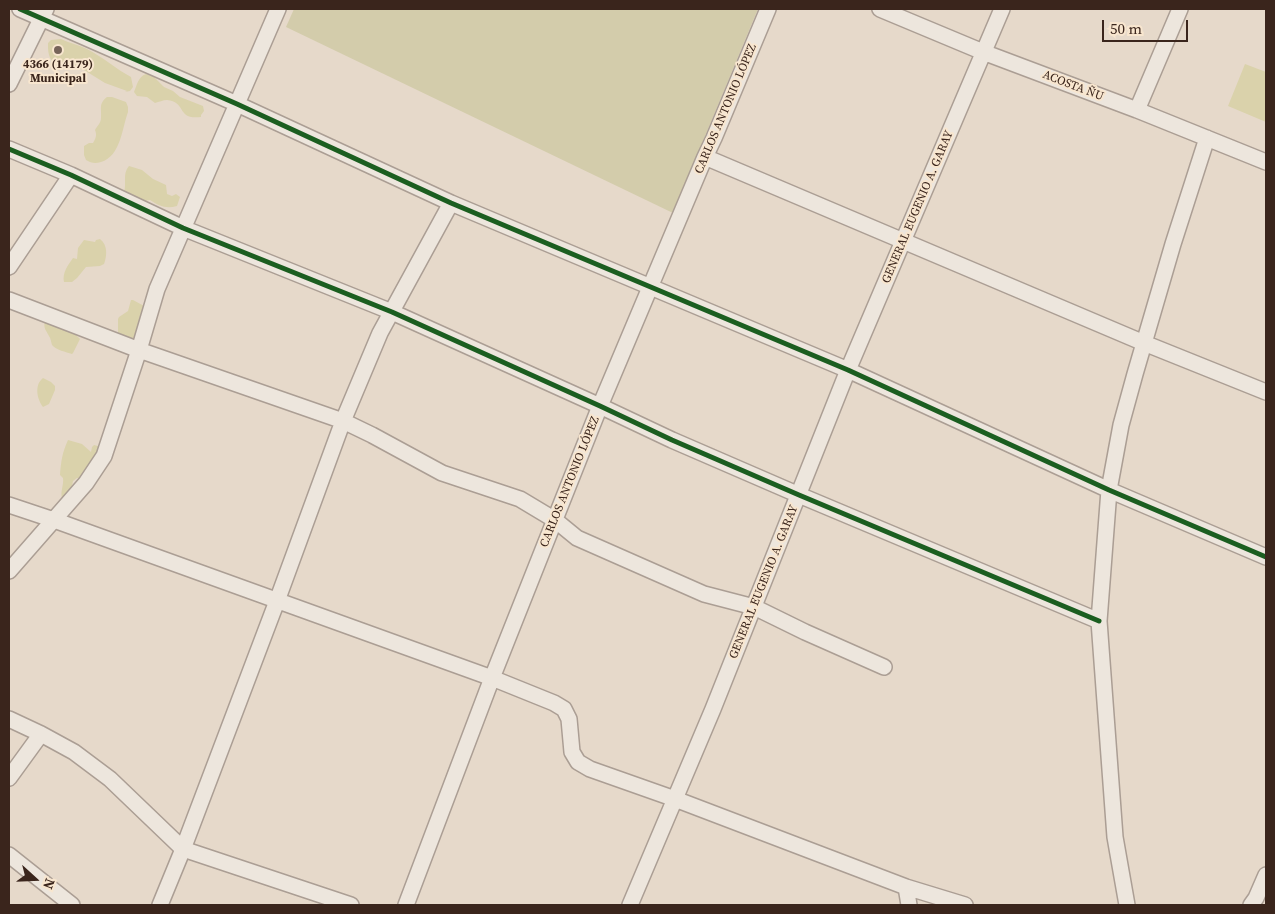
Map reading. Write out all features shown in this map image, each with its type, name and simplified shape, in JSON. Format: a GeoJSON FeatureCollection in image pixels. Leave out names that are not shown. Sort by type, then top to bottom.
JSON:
{"type":"FeatureCollection","features":[{"type":"Feature","properties":{"kind":"street"},"geometry":{"type":"LineString","coordinates":[[20,9],[44,13],[451,202],[650,288],[848,370],[1109,490],[1266,557]]}},
{"type":"Feature","properties":{"kind":"street"},"geometry":{"type":"LineString","coordinates":[[9,571],[86,484],[104,456],[157,289],[278,9]]}},
{"type":"Feature","properties":{"kind":"street","name":"CARLOS ANTONIO LÓPEZ"},"geometry":{"type":"LineString","coordinates":[[406,905],[492,678],[600,406],[768,9]]}},
{"type":"Feature","properties":{"kind":"street","name":"ACOSTA ÑU"},"geometry":{"type":"LineString","coordinates":[[880,9],[984,52],[1137,110],[1266,162]]}},
{"type":"Feature","properties":{"kind":"street","name":"GENERAL EUGENIO A. GARAY"},"geometry":{"type":"LineString","coordinates":[[630,905],[714,709],[848,370],[1002,9]]}},
{"type":"Feature","properties":{"kind":"street"},"geometry":{"type":"LineString","coordinates":[[1137,110],[1180,9]]}},
{"type":"Feature","properties":{"kind":"street"},"geometry":{"type":"LineString","coordinates":[[9,84],[44,13]]}},
{"type":"Feature","properties":{"kind":"street"},"geometry":{"type":"LineString","coordinates":[[1127,905],[1114,837],[1099,621],[1109,490],[1121,425],[1173,244],[1207,138]]}},
{"type":"Feature","properties":{"kind":"street"},"geometry":{"type":"LineString","coordinates":[[9,149],[71,175],[183,228],[392,312],[672,440],[798,495],[1099,621]]}},
{"type":"Feature","properties":{"kind":"street"},"geometry":{"type":"LineString","coordinates":[[705,157],[1144,343],[1266,392]]}},
{"type":"Feature","properties":{"kind":"street"},"geometry":{"type":"LineString","coordinates":[[9,267],[71,175]]}},
{"type":"Feature","properties":{"kind":"street"},"geometry":{"type":"LineString","coordinates":[[160,905],[278,601],[343,421],[380,333],[451,202]]}},
{"type":"Feature","properties":{"kind":"street"},"geometry":{"type":"LineString","coordinates":[[9,300],[139,350],[343,421],[442,472],[520,499],[555,520],[577,538],[704,594],[754,607],[884,667]]}},
{"type":"Feature","properties":{"kind":"street"},"geometry":{"type":"LineString","coordinates":[[9,505],[492,678],[554,703],[564,709],[569,719],[572,752],[578,762],[590,769],[675,799],[906,887],[965,905]]}},
{"type":"Feature","properties":{"kind":"street"},"geometry":{"type":"LineString","coordinates":[[9,719],[74,752],[110,779],[183,849],[351,905]]}},
{"type":"Feature","properties":{"kind":"street"},"geometry":{"type":"LineString","coordinates":[[9,778],[41,734]]}},
{"type":"Feature","properties":{"kind":"street"},"geometry":{"type":"LineString","coordinates":[[9,855],[72,905]]}},
{"type":"Feature","properties":{"kind":"street"},"geometry":{"type":"LineString","coordinates":[[1258,902],[1266,875]]}},
{"type":"Feature","properties":{"kind":"street"},"geometry":{"type":"LineString","coordinates":[[906,887],[910,905]]}},
{"type":"Feature","properties":{"kind":"shaded area"},"geometry":{"type":"Polygon","coordinates":[[[294,9],[758,9],[673,213],[286,27],[294,9]]]}},
{"type":"Feature","properties":{"kind":"shaded area"},"geometry":{"type":"Polygon","coordinates":[[[61,39],[93,52],[131,77],[133,87],[130,91],[125,92],[127,91],[105,83],[84,70],[52,61],[48,52],[48,43],[51,40],[61,39]]]}},
{"type":"Feature","properties":{"kind":"shaded area"},"geometry":{"type":"Polygon","coordinates":[[[1245,64],[1266,72],[1266,122],[1228,106],[1245,64]]]}},
{"type":"Feature","properties":{"kind":"shaded area"},"geometry":{"type":"Polygon","coordinates":[[[146,74],[154,77],[164,87],[180,97],[203,106],[204,111],[201,117],[188,116],[173,101],[165,100],[155,103],[147,97],[137,96],[134,92],[139,79],[146,74]]]}},
{"type":"Feature","properties":{"kind":"shaded area"},"geometry":{"type":"Polygon","coordinates":[[[107,97],[126,102],[128,112],[120,141],[113,154],[108,159],[93,163],[86,160],[84,146],[93,143],[95,140],[95,130],[101,120],[101,104],[107,97]]]}},
{"type":"Feature","properties":{"kind":"shaded area"},"geometry":{"type":"Polygon","coordinates":[[[129,166],[142,170],[153,179],[166,185],[167,194],[172,196],[176,194],[180,197],[177,206],[163,206],[150,200],[140,202],[124,192],[125,175],[129,166]]]}},
{"type":"Feature","properties":{"kind":"shaded area"},"geometry":{"type":"Polygon","coordinates":[[[100,239],[103,241],[106,251],[104,264],[86,267],[72,282],[64,282],[66,269],[73,258],[77,259],[78,248],[84,240],[95,242],[100,239]]]}},
{"type":"Feature","properties":{"kind":"shaded area"},"geometry":{"type":"Polygon","coordinates":[[[131,300],[146,307],[148,315],[139,323],[141,328],[136,339],[129,341],[118,334],[118,319],[128,311],[131,300]]]}},
{"type":"Feature","properties":{"kind":"shaded area"},"geometry":{"type":"Polygon","coordinates":[[[45,321],[67,326],[80,339],[72,354],[59,350],[52,345],[45,327],[45,321]]]}},
{"type":"Feature","properties":{"kind":"shaded area"},"geometry":{"type":"Polygon","coordinates":[[[43,378],[55,386],[55,390],[49,404],[43,407],[39,400],[37,388],[43,378]]]}},
{"type":"Feature","properties":{"kind":"shaded area"},"geometry":{"type":"Polygon","coordinates":[[[68,440],[82,444],[91,452],[94,445],[98,446],[101,452],[81,479],[77,478],[73,481],[74,491],[71,498],[62,498],[63,478],[60,475],[63,453],[68,440]]]}},
{"type":"Feature","properties":{"kind":"cycle path"},"geometry":{"type":"LineString","coordinates":[[20,9],[237,104],[451,203],[848,370],[1109,490],[1266,557]]}},
{"type":"Feature","properties":{"kind":"cycle path"},"geometry":{"type":"LineString","coordinates":[[9,149],[71,175],[183,228],[392,312],[672,440],[799,495],[1099,621]]}},
{"type":"Feature","properties":{"kind":"place","name":"4366 (14179) Municipal"},"geometry":{"type":"Point","coordinates":[58,50]}}]}
